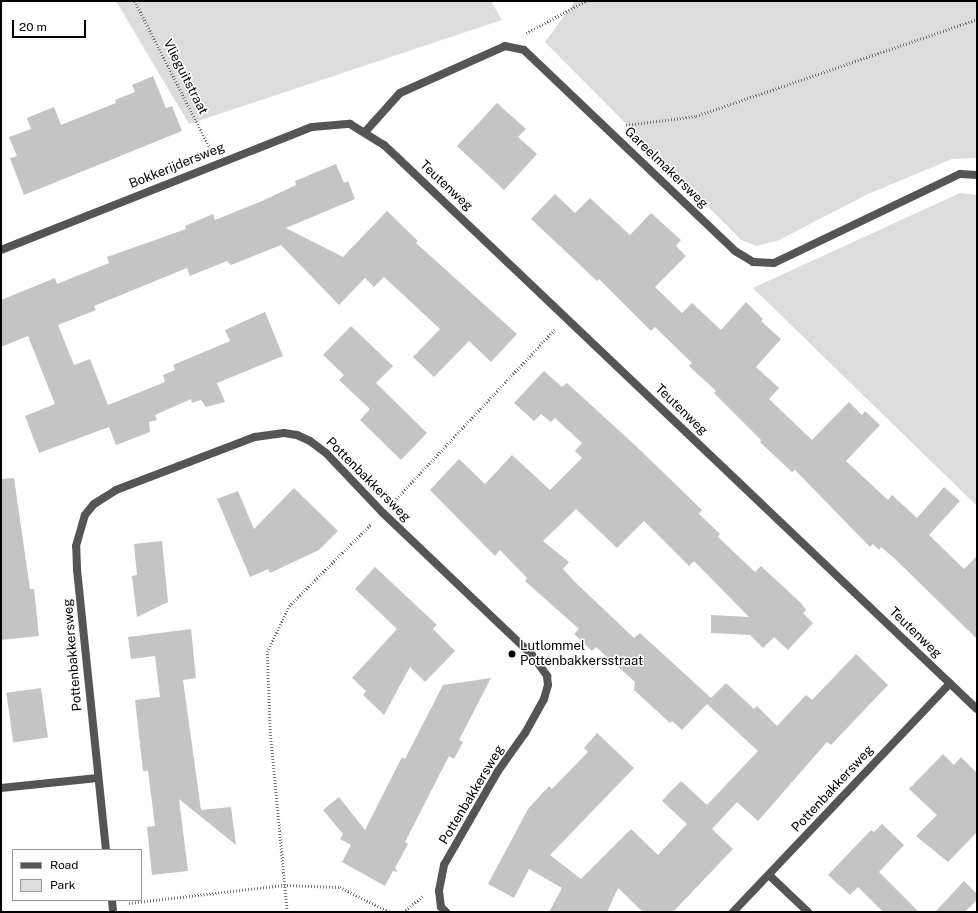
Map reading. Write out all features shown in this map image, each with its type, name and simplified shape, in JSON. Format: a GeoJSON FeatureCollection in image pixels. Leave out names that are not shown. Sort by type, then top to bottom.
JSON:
{"type":"FeatureCollection","features":[{"type":"Feature","properties":{"kind":"street","name":"Gareelmakersweg"},"geometry":{"type":"LineString","coordinates":[[505,46],[524,50],[735,251],[754,262],[774,263],[960,174],[977,175]]}},
{"type":"Feature","properties":{"kind":"street"},"geometry":{"type":"LineString","coordinates":[[365,132],[400,93],[505,46]]}},
{"type":"Feature","properties":{"kind":"street","name":"Bokkerijdersweg"},"geometry":{"type":"LineString","coordinates":[[1,250],[217,163],[312,127],[350,124],[365,132]]}},
{"type":"Feature","properties":{"kind":"street","name":"Teutenweg"},"geometry":{"type":"LineString","coordinates":[[365,132],[400,160],[977,709]]}},
{"type":"Feature","properties":{"kind":"street","name":"Pottenbakkersweg"},"geometry":{"type":"LineString","coordinates":[[106,849],[97,778],[76,546],[85,515],[94,504],[116,490],[255,438],[284,434],[310,441],[326,453],[383,513],[532,655],[547,676],[548,685],[544,699],[525,733],[498,771],[444,865],[439,891],[441,907],[446,912]]}},
{"type":"Feature","properties":{"kind":"street","name":"Pottenbakkersweg"},"geometry":{"type":"LineString","coordinates":[[733,912],[950,683]]}},
{"type":"Feature","properties":{"kind":"street"},"geometry":{"type":"LineString","coordinates":[[1,788],[97,778]]}},
{"type":"Feature","properties":{"kind":"street"},"geometry":{"type":"LineString","coordinates":[[769,875],[808,912]]}},
{"type":"Feature","properties":{"kind":"path","name":"Vlieguitstraat"},"geometry":{"type":"LineString","coordinates":[[135,1],[217,163]]}},
{"type":"Feature","properties":{"kind":"path"},"geometry":{"type":"LineString","coordinates":[[505,46],[586,1]]}},
{"type":"Feature","properties":{"kind":"path"},"geometry":{"type":"LineString","coordinates":[[606,127],[696,116],[977,19]]}},
{"type":"Feature","properties":{"kind":"path"},"geometry":{"type":"LineString","coordinates":[[287,912],[270,733],[267,652],[289,606],[383,513],[566,317]]}},
{"type":"Feature","properties":{"kind":"path"},"geometry":{"type":"LineString","coordinates":[[112,906],[284,885],[340,887],[390,912]]}},
{"type":"Feature","properties":{"kind":"path"},"geometry":{"type":"LineString","coordinates":[[403,912],[428,891],[439,891]]}},
{"type":"Feature","properties":{"kind":"green space"},"geometry":{"type":"Polygon","coordinates":[[[116,1],[491,1],[502,20],[189,124],[116,1]]]}},
{"type":"Feature","properties":{"kind":"green space"},"geometry":{"type":"Polygon","coordinates":[[[575,1],[977,1],[977,158],[952,159],[868,194],[779,240],[757,246],[741,240],[545,42],[575,1]]]}},
{"type":"Feature","properties":{"kind":"green space"},"geometry":{"type":"Polygon","coordinates":[[[960,193],[977,195],[977,506],[753,288],[960,193]]]}},
{"type":"Feature","properties":{"kind":"building"},"geometry":{"type":"Polygon","coordinates":[[[153,76],[166,108],[172,106],[182,131],[24,195],[10,158],[17,156],[9,137],[31,129],[27,118],[54,107],[61,125],[116,103],[115,100],[135,92],[132,85],[153,76]]]}},
{"type":"Feature","properties":{"kind":"building"},"geometry":{"type":"Polygon","coordinates":[[[497,103],[526,129],[518,137],[537,154],[504,190],[457,146],[497,103]]]}},
{"type":"Feature","properties":{"kind":"building"},"geometry":{"type":"Polygon","coordinates":[[[336,164],[344,183],[348,181],[355,199],[286,228],[343,257],[387,211],[418,241],[416,243],[517,334],[491,362],[469,341],[434,377],[413,357],[440,329],[384,277],[374,287],[365,278],[339,305],[281,245],[231,265],[227,261],[190,276],[187,268],[94,306],[96,310],[58,325],[74,365],[90,359],[108,405],[165,382],[163,375],[175,370],[173,365],[230,341],[225,330],[265,312],[283,356],[217,383],[225,402],[206,407],[201,400],[192,403],[191,399],[155,415],[157,420],[149,422],[150,432],[116,445],[109,427],[39,453],[25,416],[55,404],[28,336],[1,347],[1,300],[55,278],[57,284],[109,263],[107,257],[186,229],[185,226],[213,214],[215,220],[262,201],[296,185],[295,181],[336,164]]]}},
{"type":"Feature","properties":{"kind":"building"},"geometry":{"type":"Polygon","coordinates":[[[555,194],[575,213],[590,198],[630,235],[651,213],[681,240],[676,246],[686,256],[655,287],[682,313],[692,303],[721,330],[746,302],[763,319],[761,321],[781,339],[756,367],[779,388],[769,399],[812,440],[849,402],[862,415],[865,411],[880,425],[846,461],[888,500],[892,495],[917,518],[944,487],[960,501],[929,535],[964,569],[977,556],[977,639],[894,558],[881,547],[879,550],[873,544],[870,547],[795,470],[792,472],[760,442],[761,440],[714,393],[716,391],[689,366],[692,363],[655,327],[651,331],[599,279],[597,281],[531,219],[555,194]]]}},
{"type":"Feature","properties":{"kind":"building"},"geometry":{"type":"Polygon","coordinates":[[[351,326],[393,366],[376,383],[427,433],[401,460],[360,420],[370,409],[339,380],[344,375],[323,355],[351,326]]]}},
{"type":"Feature","properties":{"kind":"building"},"geometry":{"type":"Polygon","coordinates":[[[544,371],[562,387],[567,383],[637,447],[702,510],[699,514],[720,534],[718,537],[755,572],[761,566],[801,603],[806,610],[803,613],[813,623],[788,650],[774,637],[763,648],[750,635],[711,633],[711,615],[749,617],[694,561],[689,566],[644,521],[617,548],[576,509],[543,541],[569,562],[563,569],[575,582],[634,638],[640,633],[711,698],[726,683],[754,709],[757,706],[777,726],[806,695],[812,700],[856,654],[888,685],[831,745],[827,742],[758,821],[737,802],[712,829],[733,849],[673,912],[643,912],[618,888],[607,912],[549,912],[562,888],[529,869],[514,898],[488,884],[528,809],[549,786],[552,789],[588,752],[584,748],[597,733],[634,768],[550,855],[581,879],[631,829],[658,855],[687,824],[662,801],[671,791],[681,781],[707,805],[758,751],[707,704],[682,730],[672,721],[670,723],[634,690],[635,682],[596,647],[592,651],[574,634],[579,629],[525,581],[527,578],[500,550],[495,556],[430,490],[459,459],[485,484],[512,455],[550,490],[582,458],[575,451],[582,443],[555,418],[551,422],[541,414],[534,421],[514,403],[544,371]]]}},
{"type":"Feature","properties":{"kind":"building"},"geometry":{"type":"Polygon","coordinates":[[[14,478],[30,589],[34,589],[39,636],[1,640],[1,479],[14,478]]]}},
{"type":"Feature","properties":{"kind":"building"},"geometry":{"type":"Polygon","coordinates":[[[294,488],[338,531],[319,550],[270,573],[268,569],[250,577],[217,499],[238,491],[254,529],[294,488]]]}},
{"type":"Feature","properties":{"kind":"building"},"geometry":{"type":"Polygon","coordinates":[[[162,541],[168,602],[137,617],[132,576],[137,575],[134,544],[162,541]]]}},
{"type":"Feature","properties":{"kind":"building"},"geometry":{"type":"Polygon","coordinates":[[[375,567],[437,625],[433,629],[455,651],[425,682],[410,667],[384,715],[363,695],[366,691],[352,678],[397,629],[355,589],[375,567]]]}},
{"type":"Feature","properties":{"kind":"building"},"geometry":{"type":"Polygon","coordinates":[[[191,629],[196,678],[183,680],[201,810],[231,807],[236,845],[179,799],[188,871],[152,875],[147,827],[155,826],[148,771],[143,771],[135,700],[160,697],[155,656],[131,659],[128,637],[191,629]]]}},
{"type":"Feature","properties":{"kind":"building"},"geometry":{"type":"Polygon","coordinates":[[[491,678],[459,740],[463,742],[454,759],[449,756],[405,842],[408,844],[395,868],[398,872],[393,871],[385,886],[342,862],[351,845],[340,839],[343,834],[323,810],[339,797],[365,830],[402,757],[405,759],[443,685],[491,678]]]}},
{"type":"Feature","properties":{"kind":"building"},"geometry":{"type":"Polygon","coordinates":[[[41,688],[48,738],[13,742],[6,693],[41,688]]]}},
{"type":"Feature","properties":{"kind":"building"},"geometry":{"type":"Polygon","coordinates":[[[943,754],[954,765],[961,757],[977,773],[977,832],[948,862],[916,836],[937,815],[909,789],[943,754]]]}},
{"type":"Feature","properties":{"kind":"building"},"geometry":{"type":"Polygon","coordinates":[[[882,824],[904,845],[879,872],[919,912],[883,912],[858,887],[850,895],[828,875],[871,830],[874,832],[882,824]]]}},
{"type":"Feature","properties":{"kind":"building"},"geometry":{"type":"Polygon","coordinates":[[[964,881],[977,894],[977,900],[965,912],[935,912],[964,881]]]}},
{"type":"Feature","properties":{"kind":"place","name":"Lutlommel Pottenbakkersstraat"},"geometry":{"type":"Point","coordinates":[512,654]}}]}
